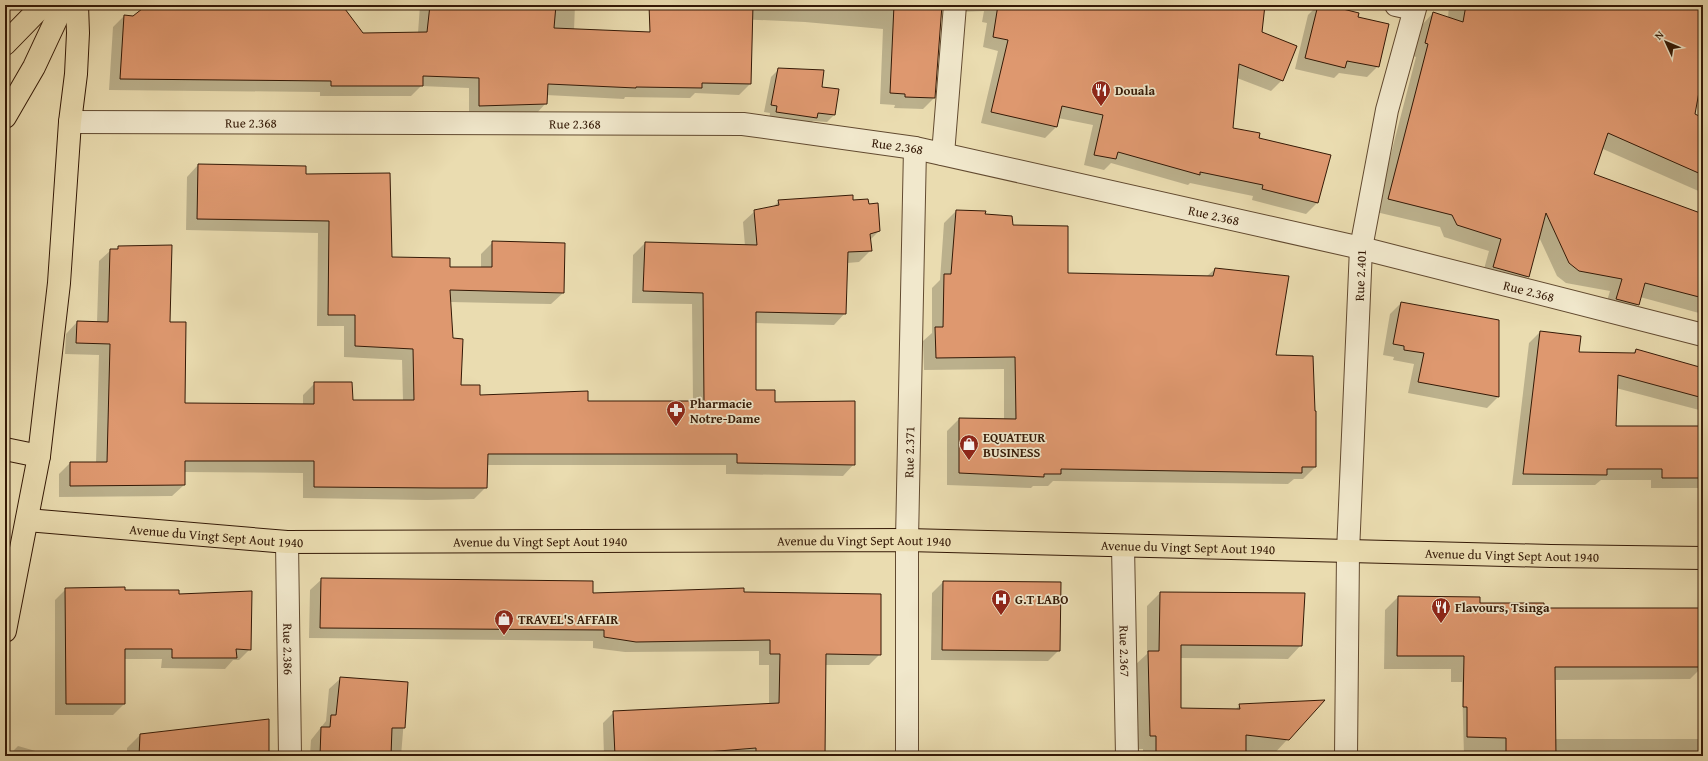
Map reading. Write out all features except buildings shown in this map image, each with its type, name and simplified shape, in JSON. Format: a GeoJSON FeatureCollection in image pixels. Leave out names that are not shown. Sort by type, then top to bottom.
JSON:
{"type":"FeatureCollection","features":[{"type":"Feature","properties":{"kind":"main road"},"geometry":{"type":"LineString","coordinates":[[6,42],[43,5]]}},
{"type":"Feature","properties":{"kind":"main road"},"geometry":{"type":"LineString","coordinates":[[5,117],[34,67],[63,5]]}},
{"type":"Feature","properties":{"kind":"main road"},"geometry":{"type":"LineString","coordinates":[[5,630],[12,548],[27,520],[39,456],[59,283],[70,122],[76,74],[78,33],[77,5]]}},
{"type":"Feature","properties":{"kind":"main road"},"geometry":{"type":"LineString","coordinates":[[5,449],[39,456]]}},
{"type":"Feature","properties":{"kind":"main road","name":"Avenue du Vingt Sept Aout 1940"},"geometry":{"type":"LineString","coordinates":[[27,520],[287,542],[907,540],[1348,552],[1703,558]]}},
{"type":"Feature","properties":{"kind":"street"},"geometry":{"type":"LineString","coordinates":[[943,154],[955,5]]}},
{"type":"Feature","properties":{"kind":"street","name":"Rue 2.401"},"geometry":{"type":"LineString","coordinates":[[1346,756],[1348,552],[1361,248],[1387,110],[1409,6]]}},
{"type":"Feature","properties":{"kind":"street","name":"Rue 2.368"},"geometry":{"type":"LineString","coordinates":[[70,122],[743,124],[915,148],[943,154],[1361,248],[1703,335]]}},
{"type":"Feature","properties":{"kind":"street","name":"Rue 2.371"},"geometry":{"type":"LineString","coordinates":[[907,756],[907,540],[915,148]]}},
{"type":"Feature","properties":{"kind":"street","name":"Rue 2.386"},"geometry":{"type":"LineString","coordinates":[[287,542],[290,756]]}},
{"type":"Feature","properties":{"kind":"street","name":"Rue 2.367"},"geometry":{"type":"LineString","coordinates":[[1123,546],[1127,756]]}},
{"type":"Feature","properties":{"kind":"place","name":"Douala"},"geometry":{"type":"Point","coordinates":[1101,107]}},
{"type":"Feature","properties":{"kind":"place","name":"Pharmacie Notre-Dame"},"geometry":{"type":"Point","coordinates":[676,427]}},
{"type":"Feature","properties":{"kind":"place","name":"EQUATEUR BUSINESS"},"geometry":{"type":"Point","coordinates":[969,461]}},
{"type":"Feature","properties":{"kind":"place","name":"G.T LABO"},"geometry":{"type":"Point","coordinates":[1001,616]}},
{"type":"Feature","properties":{"kind":"place","name":"Flavours, Tsinga"},"geometry":{"type":"Point","coordinates":[1441,624]}},
{"type":"Feature","properties":{"kind":"place","name":"TRAVEL'S AFFAIR"},"geometry":{"type":"Point","coordinates":[504,636]}}]}
